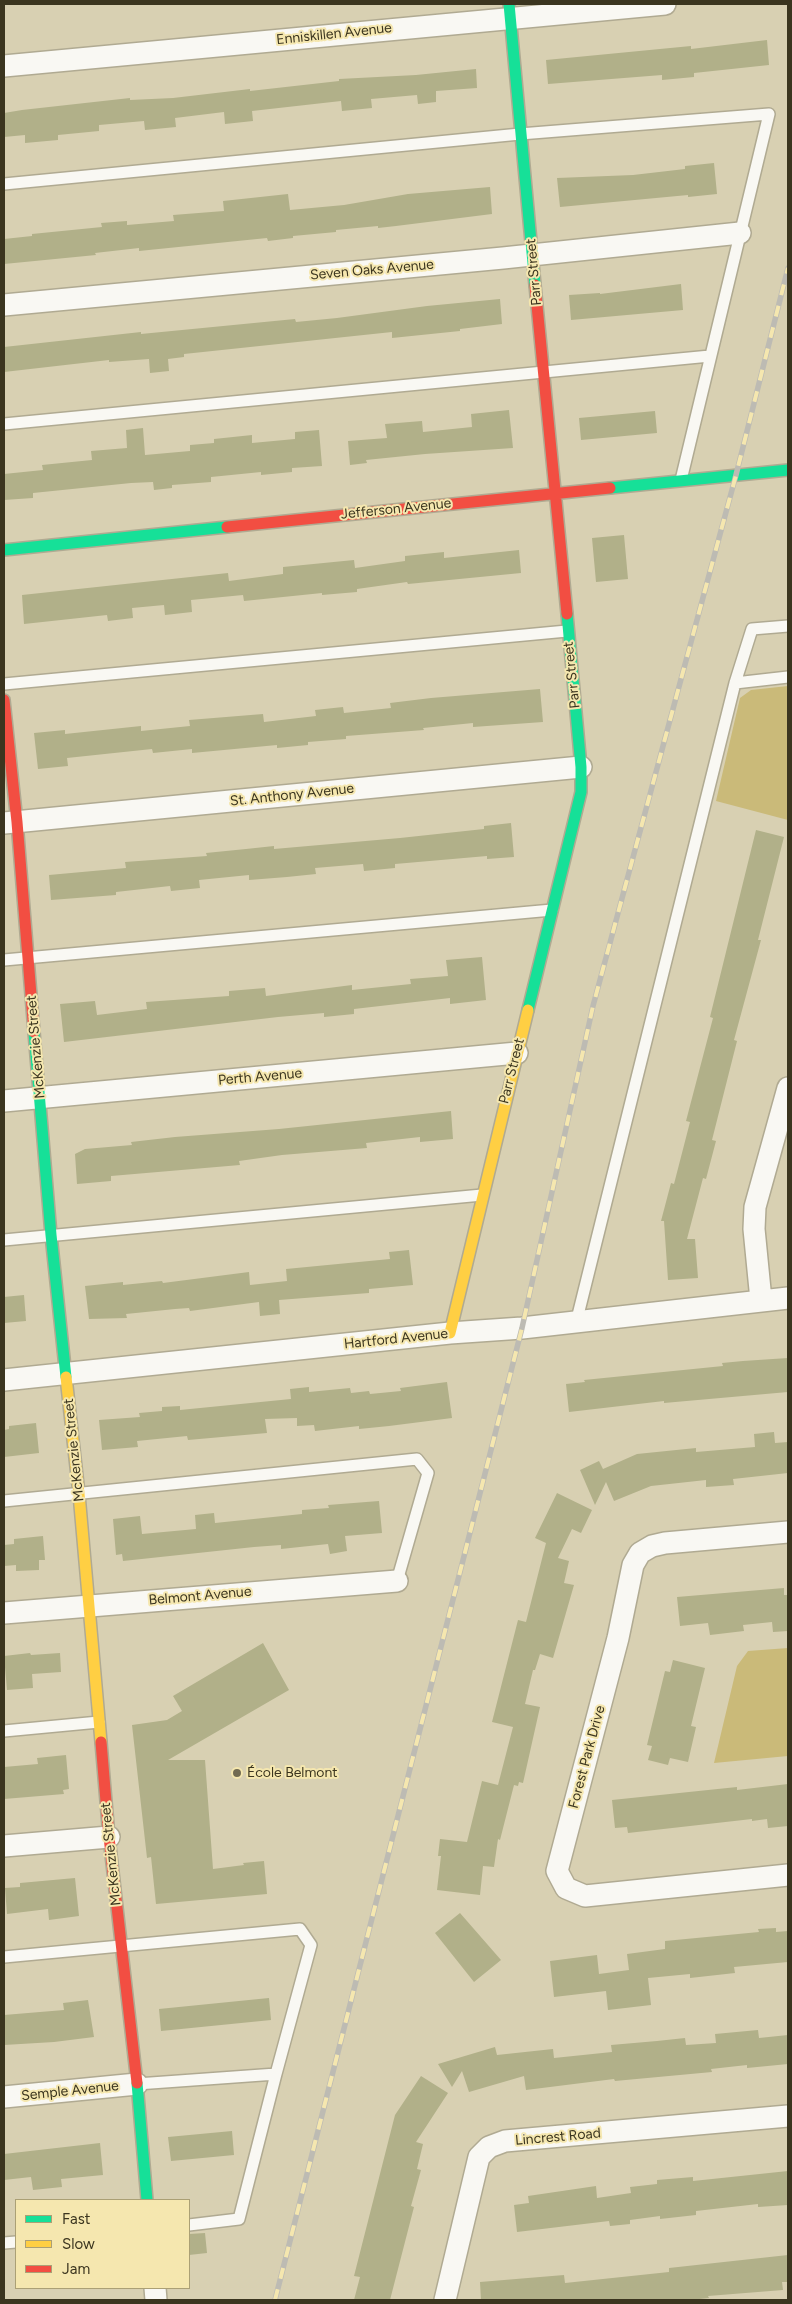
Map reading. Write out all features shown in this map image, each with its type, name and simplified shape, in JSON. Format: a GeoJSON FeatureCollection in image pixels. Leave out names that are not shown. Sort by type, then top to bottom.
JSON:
{"type":"FeatureCollection","features":[{"type":"Feature","properties":{"kind":"street","name":"Enniskillen Avenue"},"geometry":{"type":"LineString","coordinates":[[4,66],[509,10],[664,4]]}},
{"type":"Feature","properties":{"kind":"street","name":"Parr Street"},"geometry":{"type":"LineString","coordinates":[[450,1333],[482,1194],[554,910],[581,792],[581,767],[509,10]]}},
{"type":"Feature","properties":{"kind":"street","name":"Seven Oaks Avenue"},"geometry":{"type":"LineString","coordinates":[[4,305],[532,255],[740,233]]}},
{"type":"Feature","properties":{"kind":"street","name":"Jefferson Avenue"},"geometry":{"type":"LineString","coordinates":[[4,550],[555,492],[788,470]]}},
{"type":"Feature","properties":{"kind":"street","name":"McKenzie Street"},"geometry":{"type":"LineString","coordinates":[[4,700],[10,822],[28,958],[51,1235],[79,1494],[109,1837],[137,2084],[147,2199]]}},
{"type":"Feature","properties":{"kind":"street","name":"St. Anthony Avenue"},"geometry":{"type":"LineString","coordinates":[[10,822],[581,767]]}},
{"type":"Feature","properties":{"kind":"street","name":"Perth Avenue"},"geometry":{"type":"LineString","coordinates":[[4,1101],[517,1053]]}},
{"type":"Feature","properties":{"kind":"street"},"geometry":{"type":"LineString","coordinates":[[761,1300],[754,1228],[755,1207],[788,1088]]}},
{"type":"Feature","properties":{"kind":"street","name":"Hartford Avenue"},"geometry":{"type":"LineString","coordinates":[[4,1380],[450,1333],[576,1323],[788,1298]]}},
{"type":"Feature","properties":{"kind":"street","name":"Forest Park Drive"},"geometry":{"type":"LineString","coordinates":[[788,1532],[665,1543],[652,1546],[640,1553],[634,1565],[618,1638],[557,1871],[566,1888],[584,1896],[788,1875]]}},
{"type":"Feature","properties":{"kind":"street","name":"Belmont Avenue"},"geometry":{"type":"LineString","coordinates":[[4,1613],[397,1581]]}},
{"type":"Feature","properties":{"kind":"street"},"geometry":{"type":"LineString","coordinates":[[4,1846],[109,1837]]}},
{"type":"Feature","properties":{"kind":"street","name":"Semple Avenue"},"geometry":{"type":"LineString","coordinates":[[4,2097],[137,2084]]}},
{"type":"Feature","properties":{"kind":"street","name":"Lincrest Road"},"geometry":{"type":"LineString","coordinates":[[445,2300],[480,2157],[489,2147],[509,2141],[788,2116]]}},
{"type":"Feature","properties":{"kind":"lane"},"geometry":{"type":"LineString","coordinates":[[4,184],[520,134],[769,114],[681,480]]}},
{"type":"Feature","properties":{"kind":"lane"},"geometry":{"type":"LineString","coordinates":[[4,424],[710,356]]}},
{"type":"Feature","properties":{"kind":"lane"},"geometry":{"type":"LineString","coordinates":[[576,1323],[735,683],[752,629],[788,626]]}},
{"type":"Feature","properties":{"kind":"lane"},"geometry":{"type":"LineString","coordinates":[[4,684],[567,631]]}},
{"type":"Feature","properties":{"kind":"lane"},"geometry":{"type":"LineString","coordinates":[[735,683],[788,678]]}},
{"type":"Feature","properties":{"kind":"lane"},"geometry":{"type":"LineString","coordinates":[[4,960],[554,910]]}},
{"type":"Feature","properties":{"kind":"lane"},"geometry":{"type":"LineString","coordinates":[[4,1240],[482,1194]]}},
{"type":"Feature","properties":{"kind":"lane"},"geometry":{"type":"LineString","coordinates":[[4,1501],[417,1459],[428,1473],[397,1581]]}},
{"type":"Feature","properties":{"kind":"lane"},"geometry":{"type":"LineString","coordinates":[[4,1731],[99,1722]]}},
{"type":"Feature","properties":{"kind":"lane"},"geometry":{"type":"LineString","coordinates":[[4,1957],[300,1928],[310,1945],[239,2219],[190,2226]]}},
{"type":"Feature","properties":{"kind":"lane"},"geometry":{"type":"LineString","coordinates":[[137,2084],[276,2074]]}},
{"type":"Feature","properties":{"kind":"shaded area"},"geometry":{"type":"Polygon","coordinates":[[[788,686],[788,820],[716,801],[740,698],[751,690],[788,686]]]}},
{"type":"Feature","properties":{"kind":"shaded area"},"geometry":{"type":"Polygon","coordinates":[[[788,1648],[788,1756],[714,1763],[737,1666],[748,1651],[788,1648]]]}},
{"type":"Feature","properties":{"kind":"building"},"geometry":{"type":"Polygon","coordinates":[[[767,40],[769,65],[694,73],[694,77],[662,80],[662,75],[548,84],[546,60],[691,46],[691,49],[767,40]]]}},
{"type":"Feature","properties":{"kind":"building"},"geometry":{"type":"Polygon","coordinates":[[[476,69],[477,88],[436,91],[436,102],[418,104],[417,95],[371,99],[372,108],[342,111],[341,101],[252,111],[253,121],[225,124],[224,112],[175,118],[176,127],[145,130],[144,121],[99,125],[99,131],[58,135],[58,140],[25,143],[25,135],[4,137],[4,113],[22,110],[130,98],[130,100],[173,98],[250,89],[250,91],[339,81],[339,79],[416,75],[476,69]]]}},
{"type":"Feature","properties":{"kind":"building"},"geometry":{"type":"Polygon","coordinates":[[[714,163],[717,194],[560,207],[557,178],[633,175],[685,169],[685,166],[714,163]]]}},
{"type":"Feature","properties":{"kind":"building"},"geometry":{"type":"Polygon","coordinates":[[[490,187],[492,214],[378,228],[378,226],[336,230],[336,232],[293,236],[293,238],[268,241],[267,238],[139,251],[139,248],[95,253],[96,255],[4,264],[4,239],[32,236],[32,234],[102,227],[101,223],[127,221],[127,225],[174,221],[173,215],[224,211],[223,201],[288,194],[290,210],[344,205],[408,194],[490,187]]]}},
{"type":"Feature","properties":{"kind":"building"},"geometry":{"type":"Polygon","coordinates":[[[681,284],[683,310],[571,320],[569,295],[600,294],[681,284]]]}},
{"type":"Feature","properties":{"kind":"building"},"geometry":{"type":"Polygon","coordinates":[[[500,299],[502,324],[460,329],[460,331],[392,338],[392,332],[184,354],[184,357],[168,359],[169,371],[150,373],[149,359],[109,362],[109,360],[4,372],[4,347],[141,332],[141,334],[295,319],[296,322],[500,299]]]}},
{"type":"Feature","properties":{"kind":"building"},"geometry":{"type":"Polygon","coordinates":[[[509,410],[513,448],[366,460],[367,463],[350,465],[348,441],[387,438],[385,424],[422,421],[423,432],[472,427],[471,414],[509,410]]]}},
{"type":"Feature","properties":{"kind":"building"},"geometry":{"type":"Polygon","coordinates":[[[655,411],[657,433],[581,440],[579,418],[655,411]]]}},
{"type":"Feature","properties":{"kind":"building"},"geometry":{"type":"Polygon","coordinates":[[[143,428],[145,455],[190,451],[190,445],[214,443],[214,439],[252,435],[252,443],[295,439],[295,432],[319,430],[322,466],[292,468],[292,472],[261,475],[261,472],[211,477],[211,482],[172,485],[172,488],[154,490],[153,482],[131,483],[33,493],[33,498],[4,500],[4,474],[43,470],[42,465],[92,460],[91,451],[127,448],[126,430],[143,428]]]}},
{"type":"Feature","properties":{"kind":"building"},"geometry":{"type":"Polygon","coordinates":[[[624,535],[628,579],[596,582],[592,538],[624,535]]]}},
{"type":"Feature","properties":{"kind":"building"},"geometry":{"type":"Polygon","coordinates":[[[519,550],[521,573],[408,584],[407,582],[357,589],[357,592],[322,595],[322,593],[244,601],[243,595],[191,600],[192,612],[165,615],[164,605],[132,608],[133,618],[108,621],[107,615],[24,624],[22,595],[228,573],[229,581],[283,574],[283,567],[354,560],[355,568],[405,561],[405,556],[444,552],[444,558],[519,550]]]}},
{"type":"Feature","properties":{"kind":"building"},"geometry":{"type":"Polygon","coordinates":[[[540,689],[543,722],[473,727],[473,723],[423,728],[424,730],[346,736],[346,739],[308,742],[308,745],[277,748],[277,745],[192,753],[192,749],[153,753],[152,749],[67,758],[68,766],[38,769],[34,733],[65,730],[65,734],[141,726],[141,731],[190,726],[189,720],[263,714],[264,722],[316,716],[315,710],[343,707],[344,713],[391,708],[390,703],[540,689]]]}},
{"type":"Feature","properties":{"kind":"building"},"geometry":{"type":"Polygon","coordinates":[[[511,823],[514,857],[487,859],[487,856],[395,864],[395,868],[364,871],[363,864],[315,868],[316,874],[249,880],[249,875],[199,880],[200,888],[171,891],[170,886],[116,892],[116,895],[51,900],[49,875],[126,868],[125,862],[207,856],[206,853],[274,846],[274,849],[400,838],[484,829],[484,826],[511,823]]]}},
{"type":"Feature","properties":{"kind":"building"},"geometry":{"type":"Polygon","coordinates":[[[756,830],[784,837],[758,940],[761,940],[734,1040],[737,1041],[712,1140],[716,1141],[706,1179],[703,1178],[687,1239],[695,1239],[698,1278],[668,1280],[664,1221],[661,1221],[671,1183],[674,1184],[690,1122],[686,1121],[713,1018],[710,1017],[756,830]]]}},
{"type":"Feature","properties":{"kind":"building"},"geometry":{"type":"Polygon","coordinates":[[[482,957],[486,1000],[450,1004],[450,998],[354,1009],[354,1014],[324,1017],[324,1013],[278,1017],[64,1042],[60,1004],[95,1001],[97,1015],[147,1009],[146,1002],[229,996],[229,991],[265,988],[266,996],[352,985],[352,990],[411,984],[410,979],[448,976],[446,960],[482,957]]]}},
{"type":"Feature","properties":{"kind":"building"},"geometry":{"type":"Polygon","coordinates":[[[451,1111],[453,1139],[420,1142],[420,1137],[366,1143],[367,1148],[282,1155],[239,1161],[240,1165],[111,1176],[111,1181],[77,1184],[75,1154],[85,1149],[132,1145],[131,1142],[175,1137],[279,1129],[451,1111]]]}},
{"type":"Feature","properties":{"kind":"building"},"geometry":{"type":"Polygon","coordinates":[[[409,1250],[413,1285],[369,1289],[369,1293],[279,1300],[280,1314],[260,1316],[259,1302],[190,1311],[189,1308],[126,1314],[127,1318],[89,1319],[85,1286],[123,1282],[123,1285],[162,1281],[163,1283],[249,1272],[250,1285],[287,1281],[286,1269],[390,1259],[389,1252],[409,1250]]]}},
{"type":"Feature","properties":{"kind":"building"},"geometry":{"type":"Polygon","coordinates":[[[24,1295],[26,1321],[4,1323],[4,1297],[24,1295]]]}},
{"type":"Feature","properties":{"kind":"building"},"geometry":{"type":"Polygon","coordinates":[[[788,1358],[788,1392],[664,1403],[664,1401],[569,1412],[566,1384],[585,1382],[584,1380],[723,1366],[722,1363],[788,1358]]]}},
{"type":"Feature","properties":{"kind":"building"},"geometry":{"type":"Polygon","coordinates":[[[447,1382],[452,1418],[359,1429],[359,1426],[315,1431],[314,1425],[297,1426],[297,1418],[265,1419],[267,1433],[188,1440],[187,1436],[137,1441],[138,1447],[102,1450],[99,1420],[140,1417],[139,1413],[162,1411],[162,1407],[180,1406],[180,1410],[291,1399],[290,1389],[309,1387],[309,1392],[350,1388],[351,1393],[369,1391],[370,1394],[401,1391],[400,1388],[447,1382]]]}},
{"type":"Feature","properties":{"kind":"building"},"geometry":{"type":"Polygon","coordinates":[[[36,1423],[39,1453],[4,1457],[4,1430],[9,1429],[9,1426],[36,1423]]]}},
{"type":"Feature","properties":{"kind":"building"},"geometry":{"type":"Polygon","coordinates":[[[774,1432],[775,1443],[788,1442],[788,1473],[733,1479],[734,1485],[706,1487],[706,1480],[651,1486],[614,1501],[606,1482],[595,1505],[580,1470],[599,1461],[603,1469],[637,1454],[696,1448],[696,1452],[755,1447],[754,1434],[774,1432]]]}},
{"type":"Feature","properties":{"kind":"building"},"geometry":{"type":"Polygon","coordinates":[[[557,1493],[592,1510],[581,1533],[572,1529],[558,1558],[569,1561],[564,1583],[574,1585],[553,1658],[540,1654],[535,1670],[533,1670],[525,1704],[540,1707],[523,1783],[519,1782],[518,1786],[514,1785],[500,1840],[498,1839],[494,1867],[483,1866],[480,1895],[437,1890],[441,1856],[438,1856],[440,1839],[467,1842],[482,1781],[498,1785],[513,1727],[492,1722],[518,1620],[526,1622],[546,1543],[535,1538],[557,1493]]]}},
{"type":"Feature","properties":{"kind":"building"},"geometry":{"type":"Polygon","coordinates":[[[379,1501],[382,1533],[345,1536],[347,1551],[330,1554],[328,1544],[281,1549],[281,1545],[254,1547],[123,1561],[122,1554],[116,1555],[113,1519],[140,1516],[142,1534],[196,1529],[195,1515],[214,1513],[215,1523],[302,1514],[302,1510],[329,1508],[328,1505],[379,1501]]]}},
{"type":"Feature","properties":{"kind":"building"},"geometry":{"type":"Polygon","coordinates":[[[43,1536],[45,1560],[39,1560],[39,1570],[16,1571],[16,1565],[4,1566],[4,1545],[14,1544],[14,1539],[43,1536]]]}},
{"type":"Feature","properties":{"kind":"building"},"geometry":{"type":"Polygon","coordinates":[[[784,1588],[784,1595],[788,1595],[788,1631],[773,1632],[772,1622],[743,1625],[744,1631],[710,1635],[708,1623],[680,1626],[677,1597],[784,1588]]]}},
{"type":"Feature","properties":{"kind":"building"},"geometry":{"type":"Polygon","coordinates":[[[263,1643],[289,1690],[168,1760],[205,1760],[213,1869],[264,1861],[267,1894],[156,1904],[151,1857],[147,1858],[132,1725],[167,1720],[182,1711],[173,1696],[263,1643]]]}},
{"type":"Feature","properties":{"kind":"building"},"geometry":{"type":"Polygon","coordinates":[[[30,1653],[31,1655],[60,1653],[61,1672],[32,1674],[33,1688],[7,1690],[4,1656],[30,1653]]]}},
{"type":"Feature","properties":{"kind":"building"},"geometry":{"type":"Polygon","coordinates":[[[673,1660],[705,1668],[691,1726],[696,1727],[688,1762],[670,1758],[668,1765],[648,1760],[652,1746],[647,1745],[665,1671],[670,1672],[673,1660]]]}},
{"type":"Feature","properties":{"kind":"building"},"geometry":{"type":"Polygon","coordinates":[[[66,1755],[69,1789],[63,1790],[64,1794],[4,1799],[4,1767],[38,1764],[37,1758],[66,1755]]]}},
{"type":"Feature","properties":{"kind":"building"},"geometry":{"type":"Polygon","coordinates":[[[788,1784],[788,1826],[768,1828],[767,1819],[752,1821],[752,1819],[628,1833],[627,1827],[615,1828],[612,1800],[737,1787],[737,1790],[788,1784]]]}},
{"type":"Feature","properties":{"kind":"building"},"geometry":{"type":"Polygon","coordinates":[[[75,1878],[79,1916],[49,1920],[48,1909],[7,1914],[5,1888],[20,1887],[20,1883],[75,1878]]]}},
{"type":"Feature","properties":{"kind":"building"},"geometry":{"type":"Polygon","coordinates":[[[460,1913],[501,1960],[474,1982],[435,1933],[460,1913]]]}},
{"type":"Feature","properties":{"kind":"building"},"geometry":{"type":"Polygon","coordinates":[[[776,1928],[776,1932],[788,1931],[788,1962],[734,1967],[735,1973],[690,1978],[690,1974],[648,1978],[651,2005],[608,2010],[606,1991],[554,1997],[550,1961],[597,1955],[599,1974],[629,1970],[627,1954],[665,1949],[665,1941],[759,1932],[758,1929],[776,1928]]]}},
{"type":"Feature","properties":{"kind":"building"},"geometry":{"type":"Polygon","coordinates":[[[269,1998],[271,2020],[161,2031],[159,2009],[269,1998]]]}},
{"type":"Feature","properties":{"kind":"building"},"geometry":{"type":"Polygon","coordinates":[[[88,2000],[94,2037],[4,2045],[4,2015],[64,2010],[63,2003],[88,2000]]]}},
{"type":"Feature","properties":{"kind":"building"},"geometry":{"type":"Polygon","coordinates":[[[758,2030],[759,2038],[788,2035],[788,2064],[747,2068],[747,2065],[711,2069],[712,2072],[615,2081],[614,2079],[526,2090],[524,2076],[469,2092],[462,2071],[452,2087],[438,2064],[495,2047],[497,2055],[553,2049],[554,2058],[612,2052],[611,2045],[685,2038],[686,2045],[716,2043],[715,2034],[758,2030]]]}},
{"type":"Feature","properties":{"kind":"building"},"geometry":{"type":"Polygon","coordinates":[[[421,2076],[448,2093],[416,2142],[423,2144],[417,2169],[421,2170],[411,2206],[414,2207],[390,2300],[354,2300],[360,2277],[354,2276],[395,2115],[421,2076]]]}},
{"type":"Feature","properties":{"kind":"building"},"geometry":{"type":"Polygon","coordinates":[[[232,2131],[234,2155],[171,2161],[168,2137],[232,2131]]]}},
{"type":"Feature","properties":{"kind":"building"},"geometry":{"type":"Polygon","coordinates":[[[100,2143],[103,2175],[61,2179],[62,2187],[33,2190],[31,2177],[4,2180],[4,2154],[100,2143]]]}},
{"type":"Feature","properties":{"kind":"building"},"geometry":{"type":"Polygon","coordinates":[[[788,2171],[788,2205],[758,2207],[758,2204],[696,2211],[696,2215],[660,2219],[660,2216],[630,2220],[630,2224],[610,2226],[609,2221],[517,2232],[514,2205],[529,2203],[528,2196],[596,2186],[597,2198],[631,2193],[630,2187],[657,2184],[657,2180],[693,2177],[693,2181],[788,2171]]]}},
{"type":"Feature","properties":{"kind":"building"},"geometry":{"type":"Polygon","coordinates":[[[205,2233],[207,2253],[190,2255],[190,2234],[205,2233]]]}},
{"type":"Feature","properties":{"kind":"building"},"geometry":{"type":"Polygon","coordinates":[[[788,2255],[788,2282],[782,2282],[783,2290],[708,2296],[709,2298],[690,2300],[481,2300],[480,2282],[564,2275],[565,2283],[669,2272],[669,2268],[788,2255]]]}},
{"type":"Feature","properties":{"kind":"railway"},"geometry":{"type":"LineString","coordinates":[[275,2300],[522,1328],[593,1006],[736,475],[788,268]]}},
{"type":"Feature","properties":{"kind":"traffic: fast"},"geometry":{"type":"LineString","coordinates":[[509,4],[535,285]]}},
{"type":"Feature","properties":{"kind":"traffic: fast"},"geometry":{"type":"LineString","coordinates":[[610,488],[788,470]]}},
{"type":"Feature","properties":{"kind":"traffic: fast"},"geometry":{"type":"LineString","coordinates":[[4,550],[227,527]]}},
{"type":"Feature","properties":{"kind":"traffic: fast"},"geometry":{"type":"LineString","coordinates":[[528,1010],[581,792],[581,767],[567,614]]}},
{"type":"Feature","properties":{"kind":"traffic: fast"},"geometry":{"type":"LineString","coordinates":[[34,1032],[51,1235],[66,1377]]}},
{"type":"Feature","properties":{"kind":"traffic: fast"},"geometry":{"type":"LineString","coordinates":[[137,2083],[147,2199]]}},
{"type":"Feature","properties":{"kind":"traffic: slow"},"geometry":{"type":"LineString","coordinates":[[450,1333],[528,1010]]}},
{"type":"Feature","properties":{"kind":"traffic: slow"},"geometry":{"type":"LineString","coordinates":[[66,1377],[79,1494],[101,1742]]}},
{"type":"Feature","properties":{"kind":"traffic: jam"},"geometry":{"type":"LineString","coordinates":[[535,285],[567,614]]}},
{"type":"Feature","properties":{"kind":"traffic: jam"},"geometry":{"type":"LineString","coordinates":[[227,527],[610,488]]}},
{"type":"Feature","properties":{"kind":"traffic: jam"},"geometry":{"type":"LineString","coordinates":[[4,700],[17,822],[34,1032]]}},
{"type":"Feature","properties":{"kind":"traffic: jam"},"geometry":{"type":"LineString","coordinates":[[101,1742],[109,1837],[137,2083]]}},
{"type":"Feature","properties":{"kind":"place","name":"École Belmont"},"geometry":{"type":"Point","coordinates":[237,1773]}}]}
